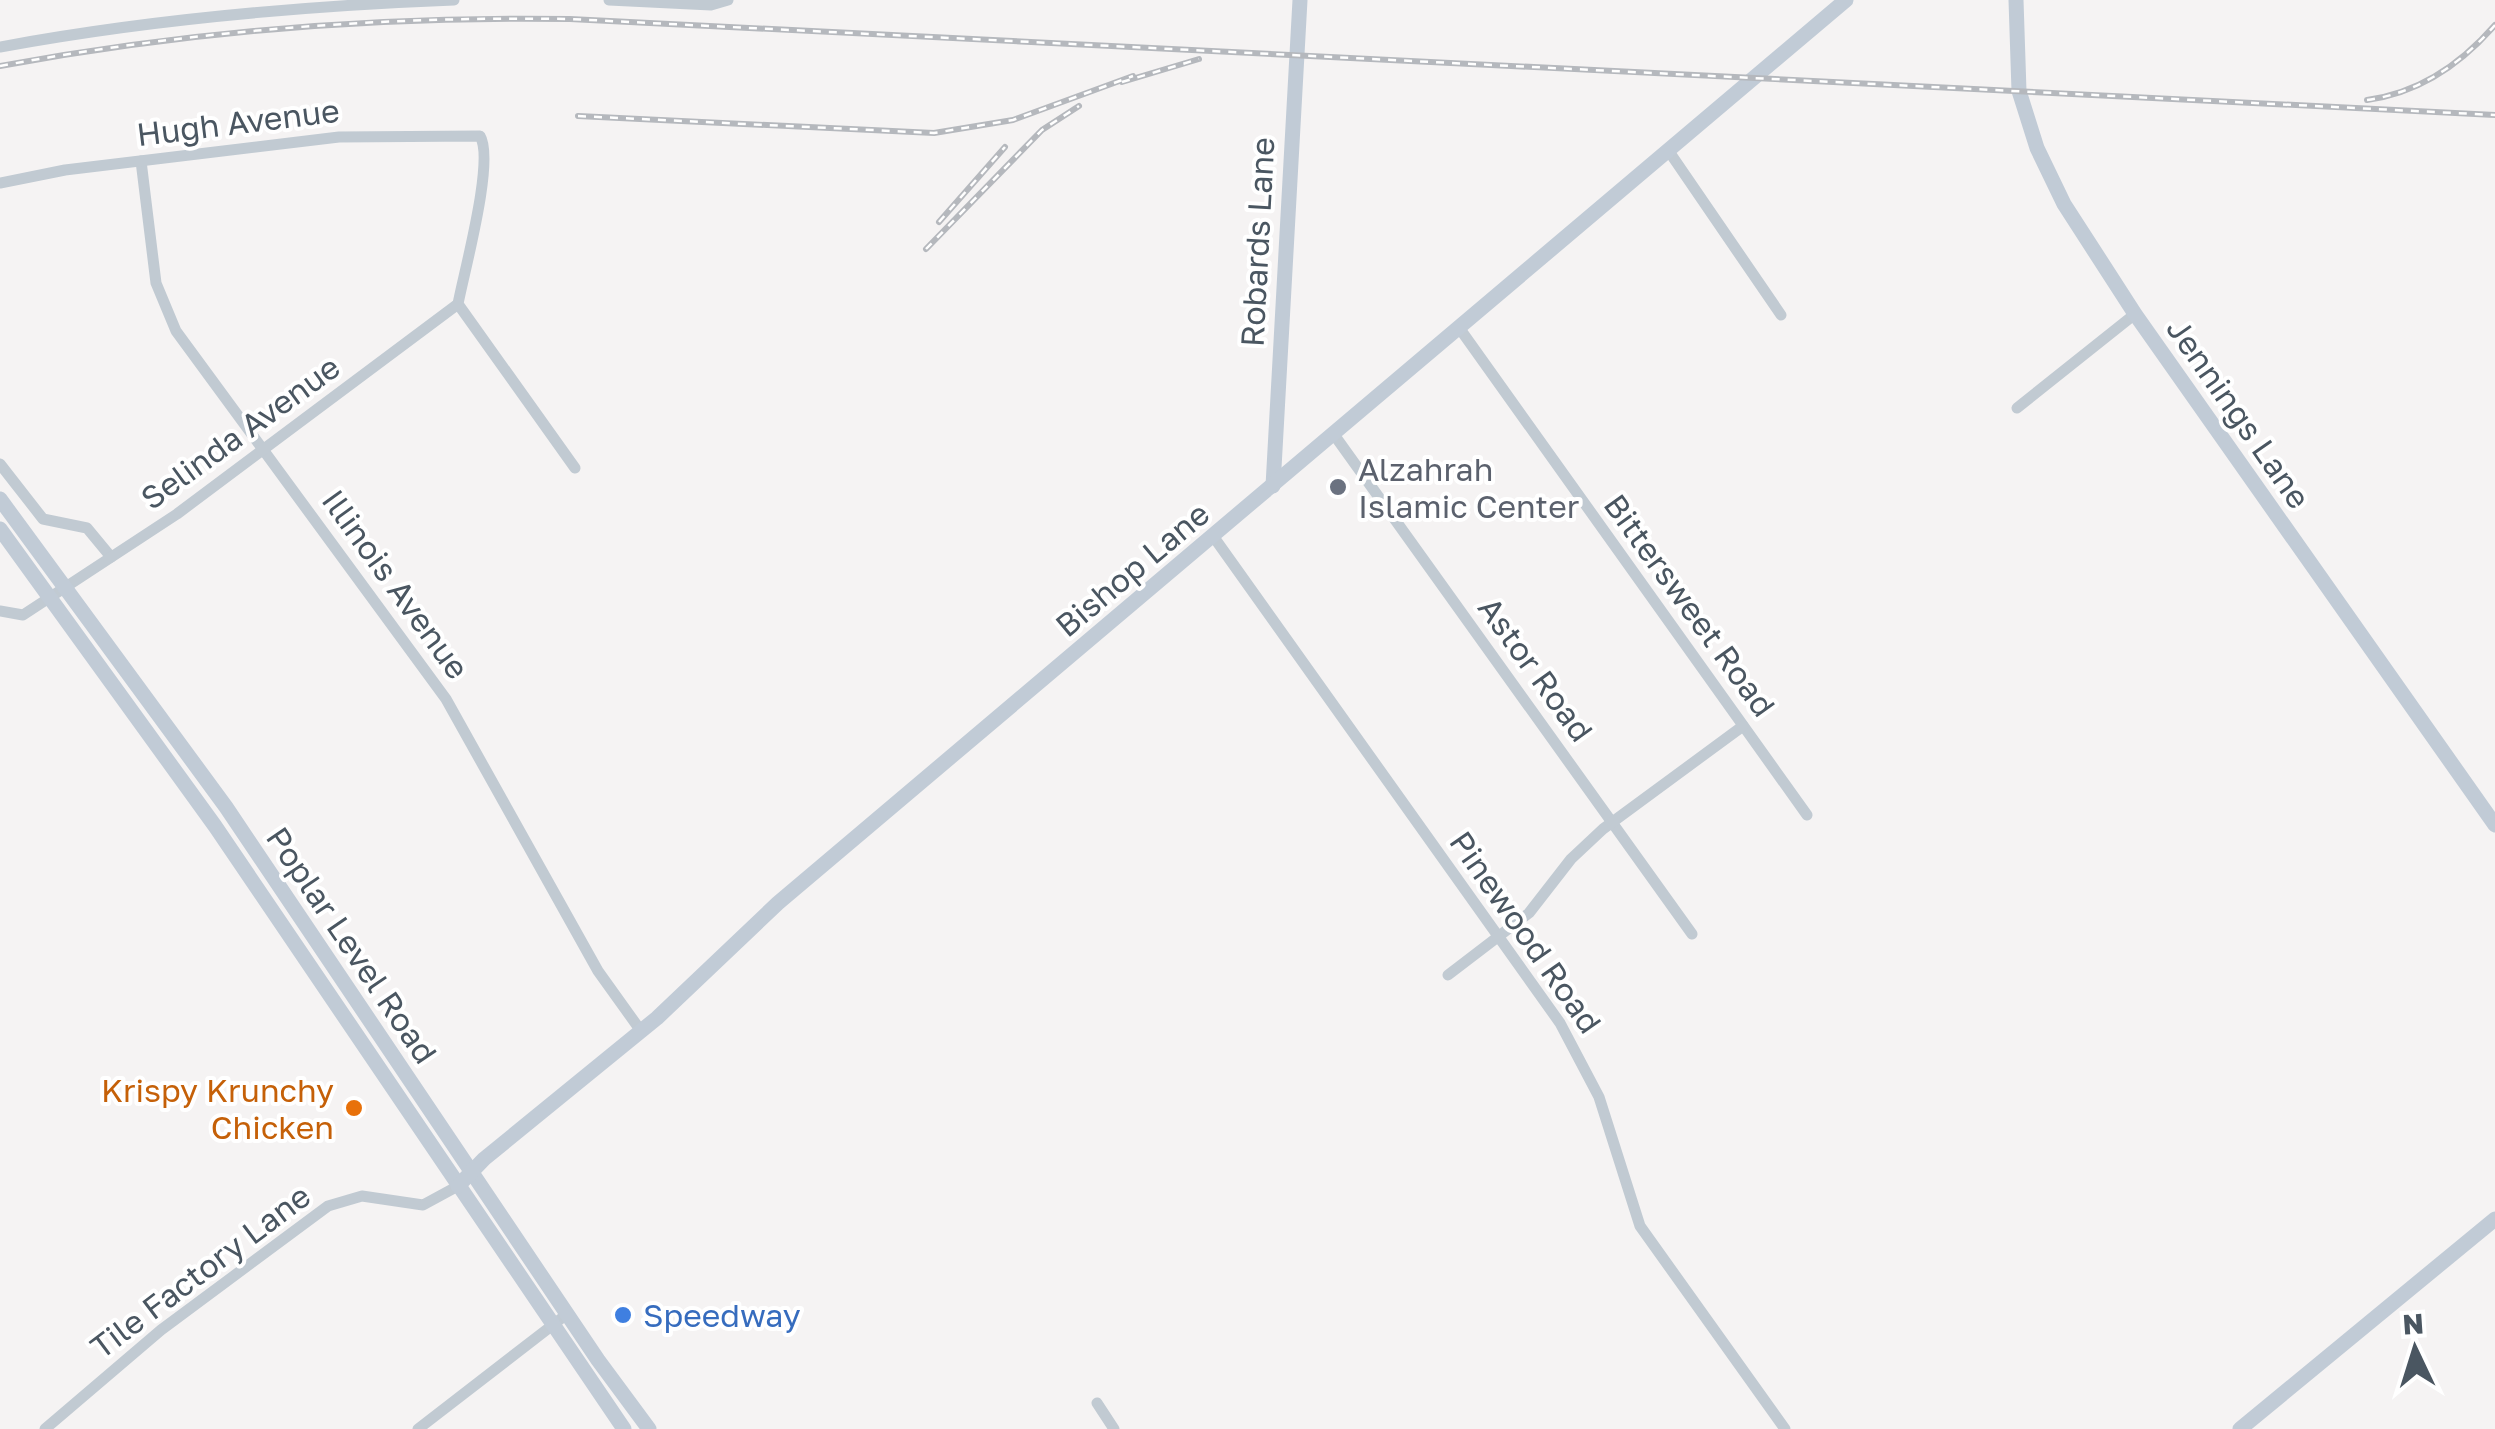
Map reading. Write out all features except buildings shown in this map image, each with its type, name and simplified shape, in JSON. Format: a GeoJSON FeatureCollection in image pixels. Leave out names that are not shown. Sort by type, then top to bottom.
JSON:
{"type":"FeatureCollection","features":[{"type":"Feature","properties":{"kind":"street"},"geometry":{"type":"LineString","coordinates":[[0,47],[115,27],[287,6],[454,0]]}},
{"type":"Feature","properties":{"kind":"street"},"geometry":{"type":"LineString","coordinates":[[609,0],[711,5],[728,0]]}},
{"type":"Feature","properties":{"kind":"street","name":"Robards Lane"},"geometry":{"type":"LineString","coordinates":[[1273,486],[1300,0]]}},
{"type":"Feature","properties":{"kind":"street","name":"Bishop Lane"},"geometry":{"type":"LineString","coordinates":[[458,1186],[641,1031],[778,903],[1335,436],[1846,0]]}},
{"type":"Feature","properties":{"kind":"street","name":"Jennings Lane"},"geometry":{"type":"LineString","coordinates":[[2016,0],[2019,91],[2037,148],[2064,204],[2135,314],[2495,825]]}},
{"type":"Feature","properties":{"kind":"street","name":"Hugh Avenue"},"geometry":{"type":"LineString","coordinates":[[0,184],[141,161],[370,134],[461,134],[482,138],[482,172],[458,304]]}},
{"type":"Feature","properties":{"kind":"street"},"geometry":{"type":"LineString","coordinates":[[1668,150],[1781,315]]}},
{"type":"Feature","properties":{"kind":"street","name":"Illinois Avenue"},"geometry":{"type":"LineString","coordinates":[[141,161],[156,282],[166,311],[446,699],[598,971],[641,1031]]}},
{"type":"Feature","properties":{"kind":"street"},"geometry":{"type":"LineString","coordinates":[[458,304],[576,468]]}},
{"type":"Feature","properties":{"kind":"street","name":"Selinda Avenue"},"geometry":{"type":"LineString","coordinates":[[0,612],[23,615],[66,588],[264,450],[458,304]]}},
{"type":"Feature","properties":{"kind":"street"},"geometry":{"type":"LineString","coordinates":[[2017,408],[2135,314]]}},
{"type":"Feature","properties":{"kind":"street","name":"Bittersweet Road"},"geometry":{"type":"LineString","coordinates":[[1460,329],[1807,815]]}},
{"type":"Feature","properties":{"kind":"street","name":"Astor Road"},"geometry":{"type":"LineString","coordinates":[[1335,436],[1692,934]]}},
{"type":"Feature","properties":{"kind":"street"},"geometry":{"type":"LineString","coordinates":[[0,464],[43,519],[87,528],[112,557]]}},
{"type":"Feature","properties":{"kind":"street","name":"Poplar Level Road"},"geometry":{"type":"LineString","coordinates":[[0,499],[226,808],[567,1314],[650,1429]]}},
{"type":"Feature","properties":{"kind":"street","name":"Poplar Level Road"},"geometry":{"type":"LineString","coordinates":[[0,530],[210,818],[624,1429]]}},
{"type":"Feature","properties":{"kind":"street","name":"Pinewood Road"},"geometry":{"type":"LineString","coordinates":[[1213,536],[1560,1022],[1587,1069],[1627,1192],[1651,1245],[1785,1429]]}},
{"type":"Feature","properties":{"kind":"street"},"geometry":{"type":"LineString","coordinates":[[1448,975],[1529,913],[1571,859],[1612,822],[1743,726]]}},
{"type":"Feature","properties":{"kind":"street","name":"Tile Factory Lane"},"geometry":{"type":"LineString","coordinates":[[45,1429],[161,1330],[328,1206],[362,1196],[415,1206],[432,1203],[458,1186]]}},
{"type":"Feature","properties":{"kind":"street"},"geometry":{"type":"LineString","coordinates":[[2240,1429],[2495,1219]]}},
{"type":"Feature","properties":{"kind":"street"},"geometry":{"type":"LineString","coordinates":[[418,1429],[567,1314]]}},
{"type":"Feature","properties":{"kind":"street"},"geometry":{"type":"LineString","coordinates":[[1098,1404],[1114,1429]]}},
{"type":"Feature","properties":{"kind":"railway"},"geometry":{"type":"LineString","coordinates":[[0,66],[142,43],[284,28],[427,20],[570,19],[2495,115]]}},
{"type":"Feature","properties":{"kind":"railway"},"geometry":{"type":"LineString","coordinates":[[2367,100],[2404,91],[2438,74],[2495,25]]}},
{"type":"Feature","properties":{"kind":"railway"},"geometry":{"type":"LineString","coordinates":[[1122,82],[1199,59]]}},
{"type":"Feature","properties":{"kind":"railway"},"geometry":{"type":"LineString","coordinates":[[578,116],[934,133],[1013,120],[1133,76]]}},
{"type":"Feature","properties":{"kind":"railway"},"geometry":{"type":"LineString","coordinates":[[926,249],[1042,130],[1079,106]]}},
{"type":"Feature","properties":{"kind":"railway"},"geometry":{"type":"LineString","coordinates":[[939,222],[1005,147]]}},
{"type":"Feature","properties":{"kind":"place","name":"Alzahrah Islamic Center"},"geometry":{"type":"Point","coordinates":[1338,487]}},
{"type":"Feature","properties":{"kind":"place","name":"Krispy Krunchy Chicken"},"geometry":{"type":"Point","coordinates":[354,1108]}},
{"type":"Feature","properties":{"kind":"place","name":"Speedway"},"geometry":{"type":"Point","coordinates":[623,1315]}}]}
